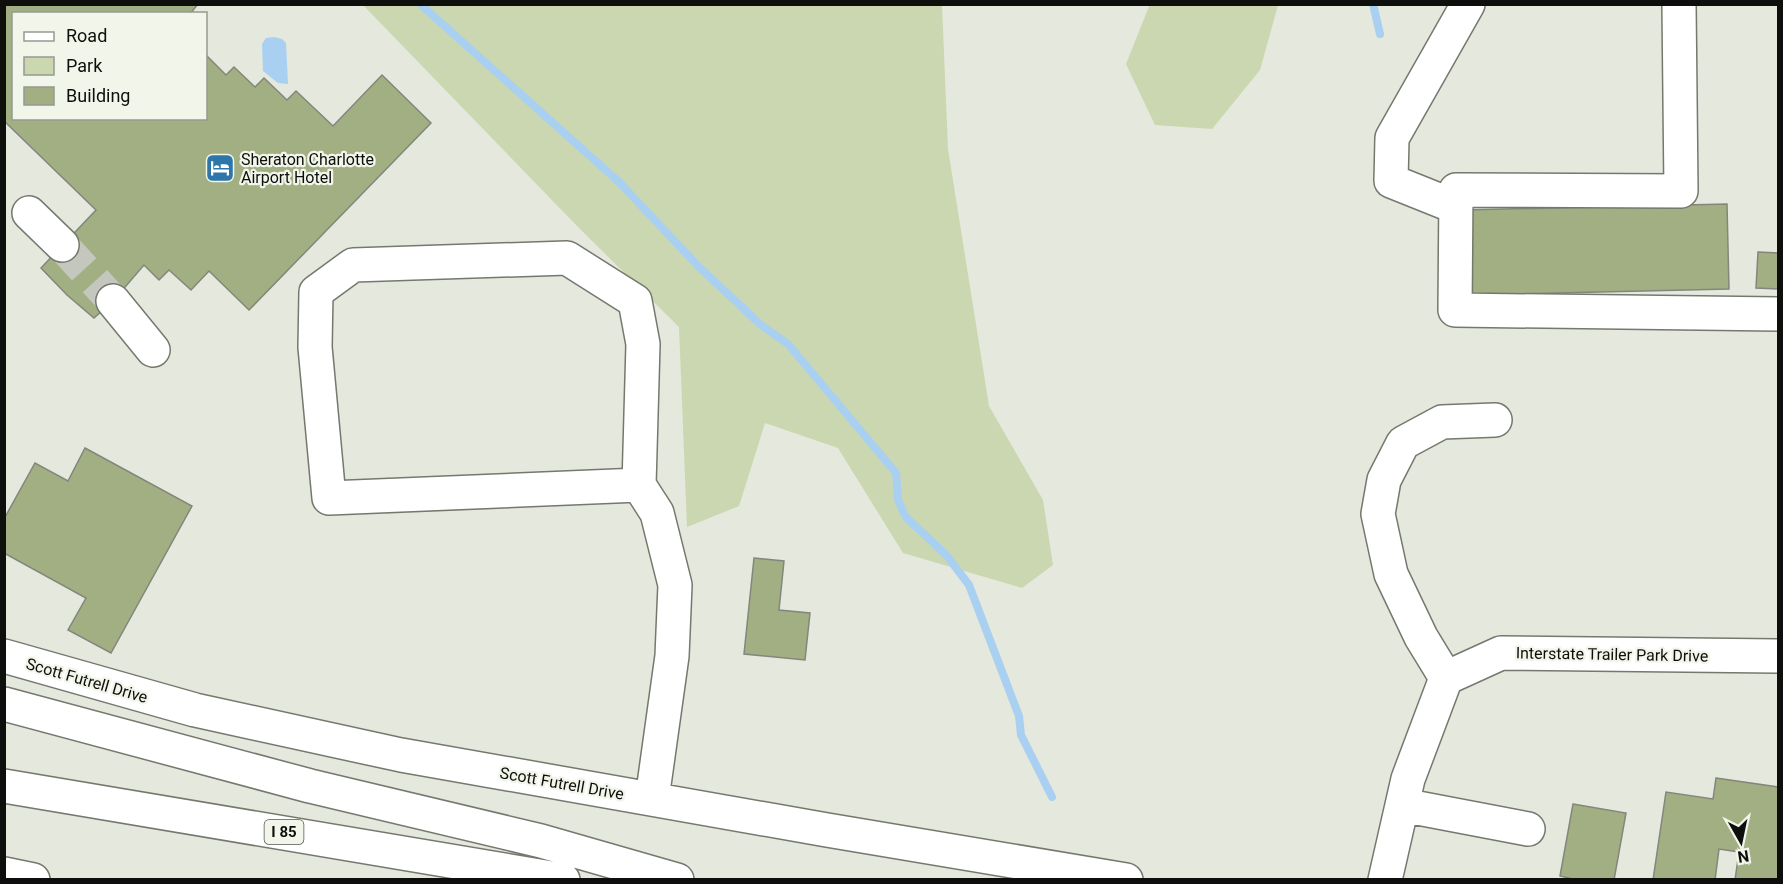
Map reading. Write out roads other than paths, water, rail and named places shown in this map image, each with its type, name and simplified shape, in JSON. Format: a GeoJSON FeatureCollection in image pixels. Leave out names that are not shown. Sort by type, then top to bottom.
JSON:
{"type":"FeatureCollection","features":[{"type":"Feature","properties":{"kind":"main road"},"geometry":{"type":"LineString","coordinates":[[1456,207],[1390,181],[1392,138],[1468,4]]}},
{"type":"Feature","properties":{"kind":"main road"},"geometry":{"type":"LineString","coordinates":[[1679,4],[1682,191],[1456,190],[1455,310],[1779,314]]}},
{"type":"Feature","properties":{"kind":"main road"},"geometry":{"type":"LineString","coordinates":[[29,213],[62,245]]}},
{"type":"Feature","properties":{"kind":"main road"},"geometry":{"type":"LineString","coordinates":[[639,485],[329,498],[315,347],[316,292],[353,265],[567,258],[635,301],[643,344],[639,485],[657,513],[675,585],[672,656],[652,799]]}},
{"type":"Feature","properties":{"kind":"main road"},"geometry":{"type":"LineString","coordinates":[[113,301],[153,350]]}},
{"type":"Feature","properties":{"kind":"main road"},"geometry":{"type":"LineString","coordinates":[[1385,879],[1408,779],[1446,678],[1421,637],[1391,574],[1378,514],[1384,480],[1403,443],[1442,422],[1495,420]]}},
{"type":"Feature","properties":{"kind":"main road","name":"Interstate Trailer Park Drive"},"geometry":{"type":"LineString","coordinates":[[1446,678],[1501,653],[1779,656]]}},
{"type":"Feature","properties":{"kind":"main road","name":"Scott Futrell Drive"},"geometry":{"type":"LineString","coordinates":[[4,656],[122,690],[230,717],[401,755],[1126,879]]}},
{"type":"Feature","properties":{"kind":"main road"},"geometry":{"type":"LineString","coordinates":[[4,704],[310,786],[541,841],[677,879]]}},
{"type":"Feature","properties":{"kind":"main road","name":"I 85"},"geometry":{"type":"LineString","coordinates":[[4,786],[562,879]]}},
{"type":"Feature","properties":{"kind":"main road"},"geometry":{"type":"LineString","coordinates":[[1402,805],[1528,829]]}},
{"type":"Feature","properties":{"kind":"main road"},"geometry":{"type":"LineString","coordinates":[[4,874],[33,879]]}},
{"type":"Feature","properties":{"kind":"water"},"geometry":{"type":"Polygon","coordinates":[[[274,37],[286,43],[288,84],[278,83],[263,71],[262,44],[266,38],[274,37]]]}},
{"type":"Feature","properties":{"kind":"waterway"},"geometry":{"type":"LineString","coordinates":[[420,4],[619,182],[699,267],[761,325],[788,344],[896,473],[898,500],[905,516],[947,556],[969,585],[1019,716],[1021,735],[1052,797]]}},
{"type":"Feature","properties":{"kind":"waterway"},"geometry":{"type":"LineString","coordinates":[[1373,4],[1380,34]]}},
{"type":"Feature","properties":{"kind":"tunnel"},"geometry":{"type":"LineString","coordinates":[[62,245],[113,301]]}},
{"type":"Feature","properties":{"kind":"place","name":"Sheraton Charlotte Airport Hotel"},"geometry":{"type":"Point","coordinates":[220,168]}}]}
